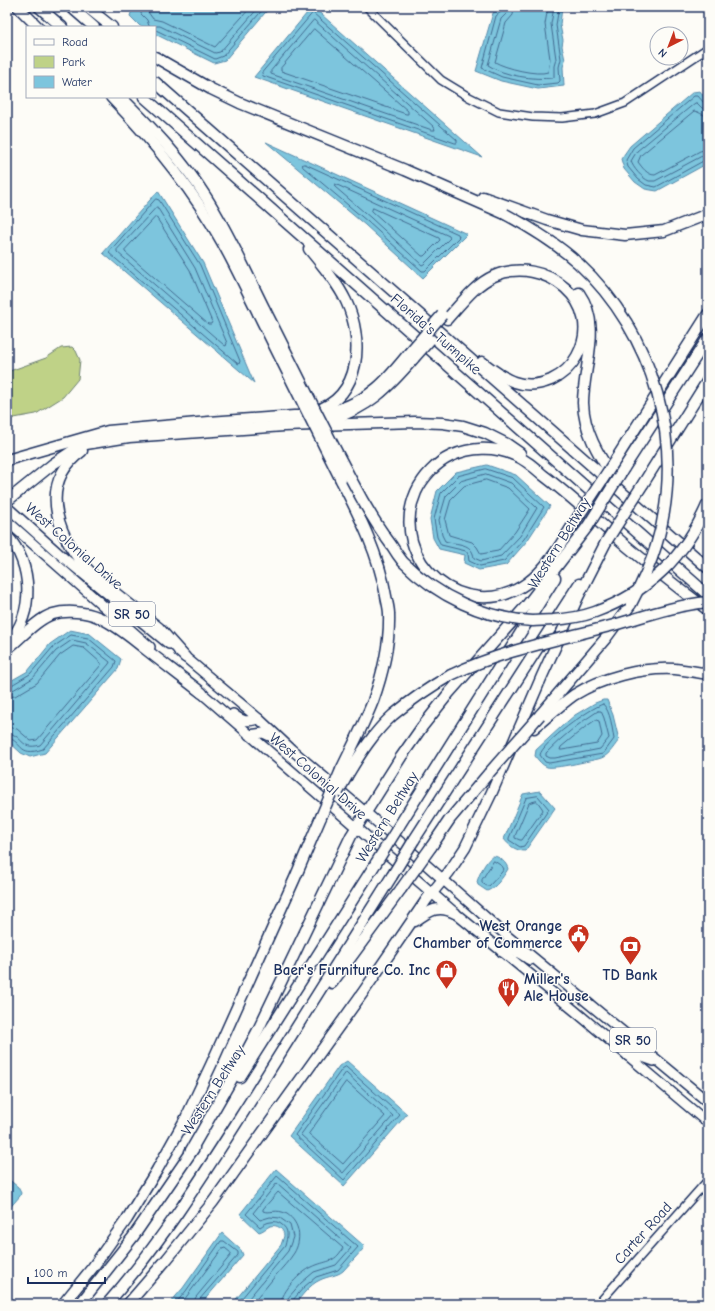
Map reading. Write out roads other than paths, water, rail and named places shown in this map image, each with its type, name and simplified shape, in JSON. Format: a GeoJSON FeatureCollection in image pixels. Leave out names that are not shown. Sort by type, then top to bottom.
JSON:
{"type":"FeatureCollection","features":[{"type":"Feature","properties":{"kind":"highway"},"geometry":{"type":"LineString","coordinates":[[18,7],[37,26]]}},
{"type":"Feature","properties":{"kind":"highway"},"geometry":{"type":"LineString","coordinates":[[39,7],[61,26]]}},
{"type":"Feature","properties":{"kind":"highway"},"geometry":{"type":"LineString","coordinates":[[71,7],[93,26]]}},
{"type":"Feature","properties":{"kind":"highway"},"geometry":{"type":"LineString","coordinates":[[87,7],[111,26]]}},
{"type":"Feature","properties":{"kind":"highway"},"geometry":{"type":"LineString","coordinates":[[156,58],[211,89],[240,103],[508,211],[582,230],[625,235],[664,231],[708,214]]}},
{"type":"Feature","properties":{"kind":"highway","name":"Florida's Turnpike"},"geometry":{"type":"LineString","coordinates":[[156,83],[416,313],[708,568]]}},
{"type":"Feature","properties":{"kind":"highway"},"geometry":{"type":"LineString","coordinates":[[112,98],[157,147],[194,196],[223,242],[262,312],[379,529],[402,561],[428,584],[460,603],[495,616],[532,621],[568,619],[588,614],[606,608],[639,590],[665,568],[687,542],[708,503]]}},
{"type":"Feature","properties":{"kind":"highway"},"geometry":{"type":"LineString","coordinates":[[64,1304],[93,1267],[127,1219],[186,1118],[344,773],[372,702],[383,668],[388,642],[389,614],[384,582],[373,549],[230,240],[206,197],[184,164],[168,145],[122,98]]}},
{"type":"Feature","properties":{"kind":"highway","name":"Florida's Turnpike"},"geometry":{"type":"LineString","coordinates":[[145,98],[708,595]]}},
{"type":"Feature","properties":{"kind":"highway"},"geometry":{"type":"LineString","coordinates":[[306,1014],[321,998],[450,820],[606,638],[631,604],[647,573],[662,522],[666,497],[668,452],[664,421],[656,387],[645,358],[631,330],[597,282],[578,263],[553,243],[528,227],[508,211]]}},
{"type":"Feature","properties":{"kind":"highway"},"geometry":{"type":"LineString","coordinates":[[289,226],[326,270],[346,301],[354,324],[357,353],[354,370],[349,383],[341,394],[330,404],[319,410],[294,416]]}},
{"type":"Feature","properties":{"kind":"highway"},"geometry":{"type":"LineString","coordinates":[[7,460],[108,431],[209,422],[307,416],[334,411],[365,397],[377,388],[411,356],[445,317],[471,283],[491,270],[507,265],[520,264],[545,268],[557,274],[576,288],[587,306],[590,318],[591,340],[585,378],[583,404],[586,422],[591,440],[598,454],[625,495]]}},
{"type":"Feature","properties":{"kind":"highway"},"geometry":{"type":"LineString","coordinates":[[416,313],[466,349],[499,376],[522,384],[547,382],[566,371],[578,355],[584,339],[582,313],[578,303],[570,293],[554,279],[529,271],[507,272],[494,276],[475,288],[445,317]]}},
{"type":"Feature","properties":{"kind":"highway"},"geometry":{"type":"LineString","coordinates":[[565,492],[531,465],[515,455],[497,450],[484,449],[472,449],[461,452],[446,459],[435,467],[422,481],[412,503],[410,522],[413,547],[426,570],[435,579],[450,589],[460,593],[491,597],[501,595],[517,590],[537,575],[555,552],[616,459],[708,314]]}},
{"type":"Feature","properties":{"kind":"highway","name":"Western Beltway"},"geometry":{"type":"LineString","coordinates":[[80,1304],[133,1237],[220,1108],[624,468],[708,338]]}},
{"type":"Feature","properties":{"kind":"highway"},"geometry":{"type":"LineString","coordinates":[[284,426],[320,421],[354,411],[381,394],[393,382],[411,356]]}},
{"type":"Feature","properties":{"kind":"highway"},"geometry":{"type":"LineString","coordinates":[[107,1304],[152,1249],[198,1182],[306,1014],[414,840],[606,542],[708,380]]}},
{"type":"Feature","properties":{"kind":"highway"},"geometry":{"type":"LineString","coordinates":[[9,496],[62,457],[77,448],[95,442],[129,437],[284,426],[415,422],[443,423],[463,426],[485,433],[507,444],[522,454],[626,546],[708,610]]}},
{"type":"Feature","properties":{"kind":"highway"},"geometry":{"type":"LineString","coordinates":[[9,496],[59,453],[80,440]]}},
{"type":"Feature","properties":{"kind":"highway"},"geometry":{"type":"LineString","coordinates":[[95,442],[73,458],[60,478],[56,500],[59,522],[63,533],[70,546],[87,568],[159,628],[186,657]]}},
{"type":"Feature","properties":{"kind":"highway","name":"West Colonial Drive"},"geometry":{"type":"LineString","coordinates":[[7,507],[64,559],[259,718],[291,749],[492,923],[708,1102]]}},
{"type":"Feature","properties":{"kind":"highway","name":"West Colonial Drive"},"geometry":{"type":"LineString","coordinates":[[7,521],[249,735],[455,913],[708,1123]]}},
{"type":"Feature","properties":{"kind":"highway"},"geometry":{"type":"LineString","coordinates":[[190,1152],[258,1030],[344,851],[365,812],[422,727],[449,693],[528,605],[588,526]]}},
{"type":"Feature","properties":{"kind":"highway"},"geometry":{"type":"LineString","coordinates":[[7,536],[16,548],[22,561],[25,572],[27,595],[25,611],[21,624],[15,634],[7,642]]}},
{"type":"Feature","properties":{"kind":"highway"},"geometry":{"type":"LineString","coordinates":[[128,1304],[213,1202],[432,893],[444,880],[465,848],[478,824],[572,612],[606,542]]}},
{"type":"Feature","properties":{"kind":"highway"},"geometry":{"type":"LineString","coordinates":[[344,773],[392,716],[431,687],[451,675],[471,666],[519,650],[680,607],[708,602]]}},
{"type":"Feature","properties":{"kind":"highway"},"geometry":{"type":"LineString","coordinates":[[7,649],[41,621],[52,615],[73,612],[91,615],[110,623],[202,693],[239,719],[248,722],[259,718]]}},
{"type":"Feature","properties":{"kind":"highway"},"geometry":{"type":"LineString","coordinates":[[489,773],[534,728],[559,706],[576,694],[612,678],[638,671],[673,669],[690,670],[708,674]]}},
{"type":"Feature","properties":{"kind":"highway"},"geometry":{"type":"LineString","coordinates":[[249,735],[259,733],[268,734],[291,749]]}},
{"type":"Feature","properties":{"kind":"highway"},"geometry":{"type":"LineString","coordinates":[[412,923],[429,912],[435,910],[444,909],[455,913]]}},
{"type":"Feature","properties":{"kind":"highway"},"geometry":{"type":"LineString","coordinates":[[502,952],[508,950],[513,951],[547,969]]}},
{"type":"Feature","properties":{"kind":"highway"},"geometry":{"type":"LineString","coordinates":[[617,1046],[633,1048],[639,1045]]}},
{"type":"Feature","properties":{"kind":"highway"},"geometry":{"type":"LineString","coordinates":[[628,1056],[637,1055],[644,1057],[666,1067]]}},
{"type":"Feature","properties":{"kind":"street"},"geometry":{"type":"LineString","coordinates":[[367,7],[441,80],[469,97],[499,112],[533,118],[562,118],[595,114],[625,103],[708,48]]}},
{"type":"Feature","properties":{"kind":"street","name":"Carter Road"},"geometry":{"type":"LineString","coordinates":[[598,1304],[708,1180]]}},
{"type":"Feature","properties":{"kind":"water"},"geometry":{"type":"Polygon","coordinates":[[[134,7],[270,7],[225,60],[214,63],[156,34],[156,26],[140,26],[130,16],[134,7]]]}},
{"type":"Feature","properties":{"kind":"water"},"geometry":{"type":"Polygon","coordinates":[[[313,7],[482,157],[254,77],[313,7]]]}},
{"type":"Feature","properties":{"kind":"water"},"geometry":{"type":"Polygon","coordinates":[[[502,7],[562,7],[560,25],[565,60],[563,67],[564,86],[538,89],[501,81],[476,71],[493,13],[502,7]]]}},
{"type":"Feature","properties":{"kind":"water"},"geometry":{"type":"Polygon","coordinates":[[[700,91],[708,103],[708,163],[657,191],[645,189],[635,182],[624,169],[621,159],[630,146],[693,92],[700,91]]]}},
{"type":"Feature","properties":{"kind":"water"},"geometry":{"type":"Polygon","coordinates":[[[266,142],[467,234],[423,278],[365,225],[266,142]]]}},
{"type":"Feature","properties":{"kind":"water"},"geometry":{"type":"Polygon","coordinates":[[[158,191],[203,263],[254,383],[103,253],[158,191]]]}},
{"type":"Feature","properties":{"kind":"water"},"geometry":{"type":"Polygon","coordinates":[[[487,465],[516,475],[550,506],[527,541],[506,565],[479,570],[464,563],[465,555],[439,549],[433,538],[430,519],[437,491],[456,472],[487,465]]]}},
{"type":"Feature","properties":{"kind":"water"},"geometry":{"type":"Polygon","coordinates":[[[70,630],[90,634],[121,659],[118,669],[45,753],[30,757],[21,753],[7,740],[7,683],[28,671],[50,644],[70,630]]]}},
{"type":"Feature","properties":{"kind":"water"},"geometry":{"type":"Polygon","coordinates":[[[603,700],[607,700],[613,715],[619,740],[610,752],[601,758],[580,763],[551,767],[543,765],[535,756],[536,750],[575,715],[603,700]]]}},
{"type":"Feature","properties":{"kind":"water"},"geometry":{"type":"Polygon","coordinates":[[[540,791],[555,808],[525,851],[516,849],[504,839],[523,794],[540,791]]]}},
{"type":"Feature","properties":{"kind":"water"},"geometry":{"type":"Polygon","coordinates":[[[493,856],[502,860],[508,869],[502,879],[487,891],[478,885],[477,882],[483,868],[493,856]]]}},
{"type":"Feature","properties":{"kind":"water"},"geometry":{"type":"Polygon","coordinates":[[[347,1061],[407,1114],[344,1186],[289,1136],[339,1066],[347,1061]]]}},
{"type":"Feature","properties":{"kind":"water"},"geometry":{"type":"Polygon","coordinates":[[[276,1169],[363,1245],[364,1248],[343,1271],[316,1282],[295,1304],[232,1304],[281,1245],[284,1236],[284,1233],[278,1226],[270,1226],[259,1232],[240,1214],[276,1169]]]}},
{"type":"Feature","properties":{"kind":"water"},"geometry":{"type":"Polygon","coordinates":[[[7,1178],[18,1187],[21,1193],[7,1211],[7,1178]]]}},
{"type":"Feature","properties":{"kind":"water"},"geometry":{"type":"Polygon","coordinates":[[[222,1233],[241,1250],[243,1255],[201,1304],[169,1304],[183,1288],[222,1233]]]}},
{"type":"Feature","properties":{"kind":"place","name":"West Orange Chamber of Commerce"},"geometry":{"type":"Point","coordinates":[578,954]}},
{"type":"Feature","properties":{"kind":"place","name":"TD Bank"},"geometry":{"type":"Point","coordinates":[630,966]}},
{"type":"Feature","properties":{"kind":"place","name":"Baer's Furniture Co. Inc"},"geometry":{"type":"Point","coordinates":[446,990]}},
{"type":"Feature","properties":{"kind":"place","name":"Miller's Ale House"},"geometry":{"type":"Point","coordinates":[508,1008]}}]}
